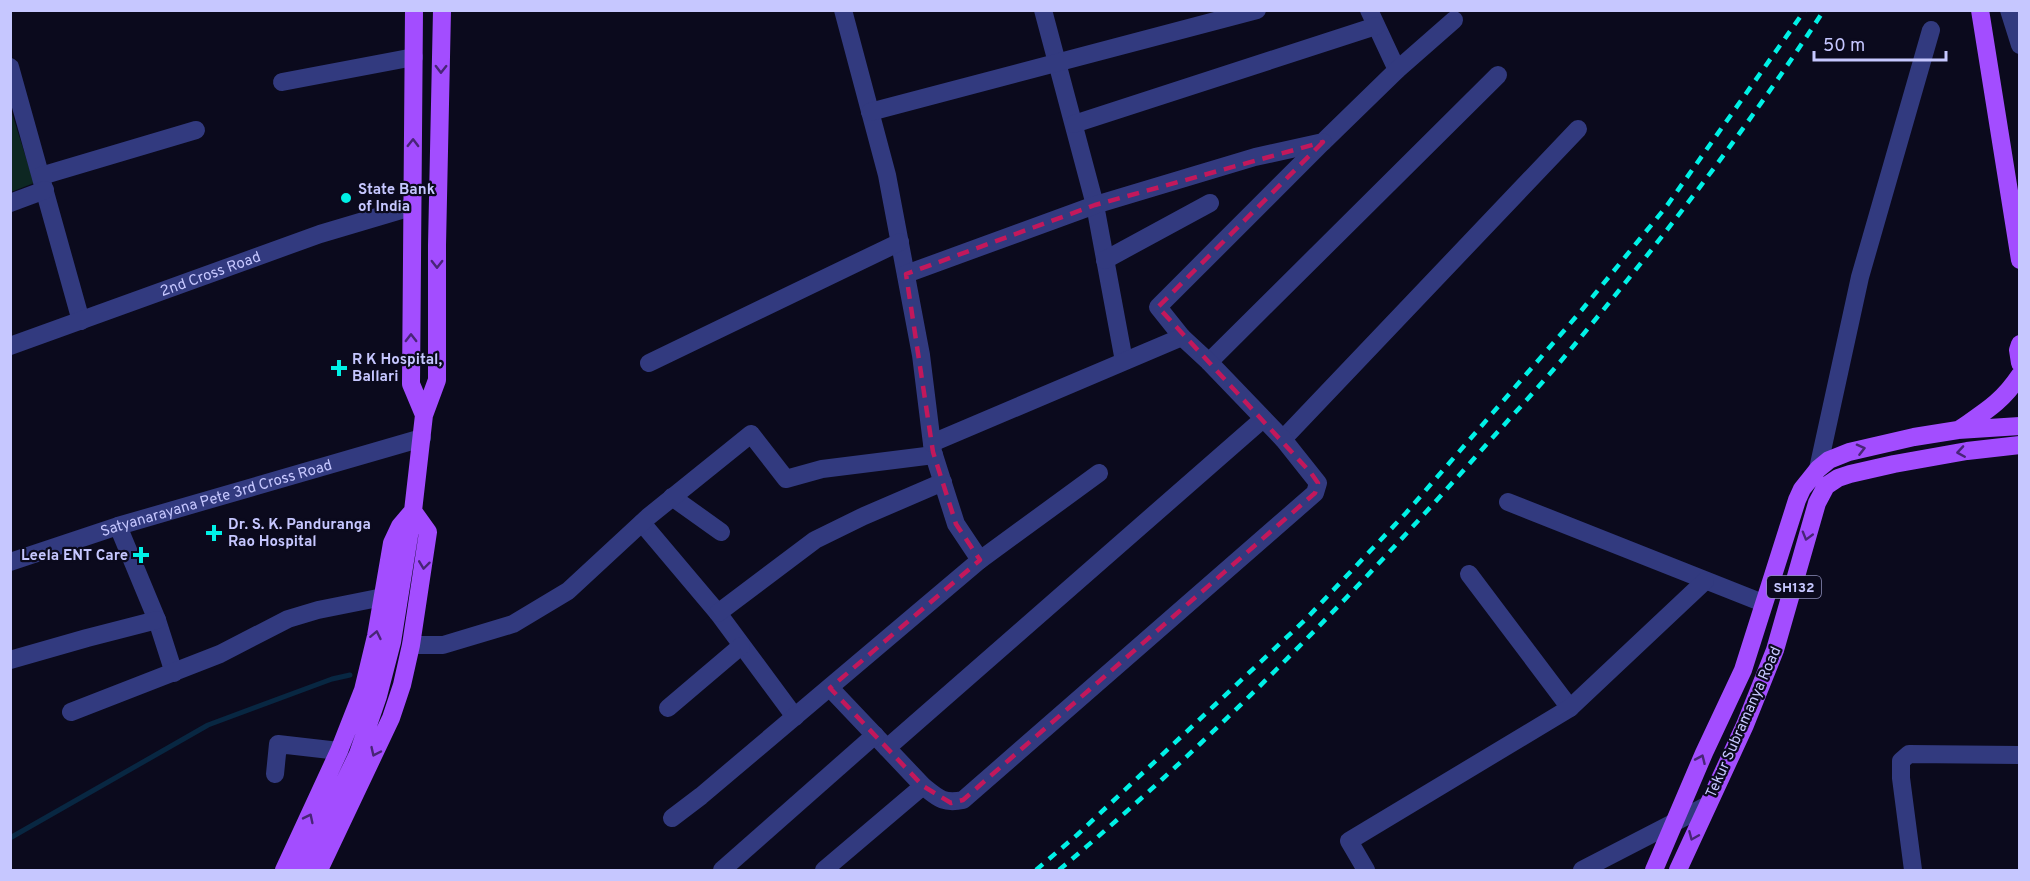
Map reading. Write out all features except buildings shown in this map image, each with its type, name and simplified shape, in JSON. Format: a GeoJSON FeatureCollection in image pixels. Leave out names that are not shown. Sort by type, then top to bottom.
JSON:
{"type":"FeatureCollection","features":[{"type":"Feature","properties":{"kind":"main road"},"geometry":{"type":"LineString","coordinates":[[414,10],[411,384],[424,415]]}},
{"type":"Feature","properties":{"kind":"main road"},"geometry":{"type":"LineString","coordinates":[[302,870],[358,754],[378,696],[392,642],[413,511],[424,415],[437,380],[436,245],[442,10]]}},
{"type":"Feature","properties":{"kind":"main road"},"geometry":{"type":"LineString","coordinates":[[1980,10],[2019,260]]}},
{"type":"Feature","properties":{"kind":"main road"},"geometry":{"type":"LineString","coordinates":[[2019,344],[2019,363]]}},
{"type":"Feature","properties":{"kind":"main road"},"geometry":{"type":"LineString","coordinates":[[1958,430],[1994,406],[2008,393],[2019,375]]}},
{"type":"Feature","properties":{"kind":"main road","name":"SH132"},"geometry":{"type":"LineString","coordinates":[[1958,430],[2019,426]]}},
{"type":"Feature","properties":{"kind":"main road","name":"Tekur Subramanya Road"},"geometry":{"type":"LineString","coordinates":[[1654,870],[1743,670],[1802,489],[1818,469],[1829,460],[1849,452],[1914,437],[1958,430]]}},
{"type":"Feature","properties":{"kind":"main road","name":"Tekur Subramanya Road"},"geometry":{"type":"LineString","coordinates":[[1678,870],[1772,659],[1817,503],[1826,486],[1838,478],[1873,468],[1967,451],[2019,445]]}},
{"type":"Feature","properties":{"kind":"main road"},"geometry":{"type":"LineString","coordinates":[[284,870],[339,751],[363,690],[395,534],[413,511]]}},
{"type":"Feature","properties":{"kind":"main road"},"geometry":{"type":"LineString","coordinates":[[319,870],[391,718],[402,685],[411,645],[428,532],[413,511]]}},
{"type":"Feature","properties":{"kind":"street"},"geometry":{"type":"LineString","coordinates":[[843,10],[887,175],[921,356],[933,449],[956,524],[980,560]]}},
{"type":"Feature","properties":{"kind":"street"},"geometry":{"type":"LineString","coordinates":[[1043,10],[1095,205],[1124,361]]}},
{"type":"Feature","properties":{"kind":"street"},"geometry":{"type":"LineString","coordinates":[[870,112],[1257,10]]}},
{"type":"Feature","properties":{"kind":"street"},"geometry":{"type":"LineString","coordinates":[[2009,10],[2019,45]]}},
{"type":"Feature","properties":{"kind":"street"},"geometry":{"type":"LineString","coordinates":[[1074,124],[1372,18],[1397,70]]}},
{"type":"Feature","properties":{"kind":"street"},"geometry":{"type":"LineString","coordinates":[[830,688],[939,800],[951,803],[963,800],[1315,493],[1318,483],[1282,439],[1182,337],[1158,307],[1397,70],[1454,20]]}},
{"type":"Feature","properties":{"kind":"street"},"geometry":{"type":"LineString","coordinates":[[1818,469],[1860,277],[1930,30]]}},
{"type":"Feature","properties":{"kind":"street"},"geometry":{"type":"LineString","coordinates":[[282,82],[414,57]]}},
{"type":"Feature","properties":{"kind":"street"},"geometry":{"type":"LineString","coordinates":[[10,67],[81,321]]}},
{"type":"Feature","properties":{"kind":"street"},"geometry":{"type":"LineString","coordinates":[[1209,362],[1498,75]]}},
{"type":"Feature","properties":{"kind":"street"},"geometry":{"type":"LineString","coordinates":[[1282,439],[1578,129]]}},
{"type":"Feature","properties":{"kind":"street"},"geometry":{"type":"LineString","coordinates":[[10,203],[43,183],[196,130]]}},
{"type":"Feature","properties":{"kind":"street"},"geometry":{"type":"LineString","coordinates":[[906,274],[1095,205],[1255,157],[1323,142]]}},
{"type":"Feature","properties":{"kind":"street"},"geometry":{"type":"LineString","coordinates":[[1105,260],[1210,203]]}},
{"type":"Feature","properties":{"kind":"street","name":"2nd Cross Road"},"geometry":{"type":"LineString","coordinates":[[10,346],[320,234],[411,207]]}},
{"type":"Feature","properties":{"kind":"street"},"geometry":{"type":"LineString","coordinates":[[649,363],[900,242]]}},
{"type":"Feature","properties":{"kind":"street"},"geometry":{"type":"LineString","coordinates":[[411,645],[443,645],[513,624],[568,591],[672,497],[750,434],[786,479],[822,469],[933,449],[1124,361],[1182,337]]}},
{"type":"Feature","properties":{"kind":"street"},"geometry":{"type":"LineString","coordinates":[[722,870],[881,742],[1263,419]]}},
{"type":"Feature","properties":{"kind":"street","name":"Satyanarayana Pete 3rd Cross Road"},"geometry":{"type":"LineString","coordinates":[[10,562],[118,526],[422,438]]}},
{"type":"Feature","properties":{"kind":"street"},"geometry":{"type":"LineString","coordinates":[[672,818],[830,688],[980,560],[1099,473]]}},
{"type":"Feature","properties":{"kind":"street"},"geometry":{"type":"LineString","coordinates":[[718,613],[815,540],[943,482]]}},
{"type":"Feature","properties":{"kind":"street"},"geometry":{"type":"LineString","coordinates":[[672,497],[722,532]]}},
{"type":"Feature","properties":{"kind":"street"},"geometry":{"type":"LineString","coordinates":[[1508,502],[1763,603]]}},
{"type":"Feature","properties":{"kind":"street"},"geometry":{"type":"LineString","coordinates":[[642,523],[718,613],[795,717]]}},
{"type":"Feature","properties":{"kind":"street"},"geometry":{"type":"LineString","coordinates":[[118,526],[157,620],[174,673]]}},
{"type":"Feature","properties":{"kind":"street"},"geometry":{"type":"LineString","coordinates":[[1469,574],[1570,708]]}},
{"type":"Feature","properties":{"kind":"street"},"geometry":{"type":"LineString","coordinates":[[1366,870],[1349,841],[1570,708],[1705,581]]}},
{"type":"Feature","properties":{"kind":"street"},"geometry":{"type":"LineString","coordinates":[[71,712],[220,654],[288,619],[318,610],[383,597]]}},
{"type":"Feature","properties":{"kind":"street"},"geometry":{"type":"LineString","coordinates":[[10,660],[157,620]]}},
{"type":"Feature","properties":{"kind":"street"},"geometry":{"type":"LineString","coordinates":[[668,708],[741,646]]}},
{"type":"Feature","properties":{"kind":"street"},"geometry":{"type":"LineString","coordinates":[[275,774],[278,744],[339,751]]}},
{"type":"Feature","properties":{"kind":"street"},"geometry":{"type":"LineString","coordinates":[[1912,870],[1900,778],[1901,761],[1909,754],[2019,755]]}},
{"type":"Feature","properties":{"kind":"street"},"geometry":{"type":"LineString","coordinates":[[824,870],[924,786]]}},
{"type":"Feature","properties":{"kind":"street"},"geometry":{"type":"LineString","coordinates":[[1582,870],[1706,806]]}},
{"type":"Feature","properties":{"kind":"highlighted area"},"geometry":{"type":"Polygon","coordinates":[[[1323,142],[1158,307],[1311,473],[1318,483],[1315,493],[963,800],[951,803],[923,786],[830,688],[980,560],[956,524],[933,452],[906,274],[1095,205],[1323,142]]]}},
{"type":"Feature","properties":{"kind":"green space"},"geometry":{"type":"Polygon","coordinates":[[[10,107],[34,183],[11,192],[10,192],[10,107]]]}},
{"type":"Feature","properties":{"kind":"waterway"},"geometry":{"type":"LineString","coordinates":[[10,838],[208,725],[332,679],[350,675]]}},
{"type":"Feature","properties":{"kind":"railway"},"geometry":{"type":"LineString","coordinates":[[1036,870],[1077,835],[1306,619],[1406,513],[1581,311],[1666,207],[1805,10]]}},
{"type":"Feature","properties":{"kind":"railway"},"geometry":{"type":"LineString","coordinates":[[1059,870],[1170,772],[1276,670],[1379,563],[1537,389],[1605,308],[1702,184],[1765,98],[1824,10]]}},
{"type":"Feature","properties":{"kind":"place","name":"State Bank of India"},"geometry":{"type":"Point","coordinates":[346,198]}},
{"type":"Feature","properties":{"kind":"place","name":"R K Hospital, Ballari"},"geometry":{"type":"Point","coordinates":[339,368]}},
{"type":"Feature","properties":{"kind":"place","name":"Dr. S. K. Panduranga Rao Hospital"},"geometry":{"type":"Point","coordinates":[214,533]}},
{"type":"Feature","properties":{"kind":"place","name":"Leela ENT Care"},"geometry":{"type":"Point","coordinates":[141,555]}}]}
